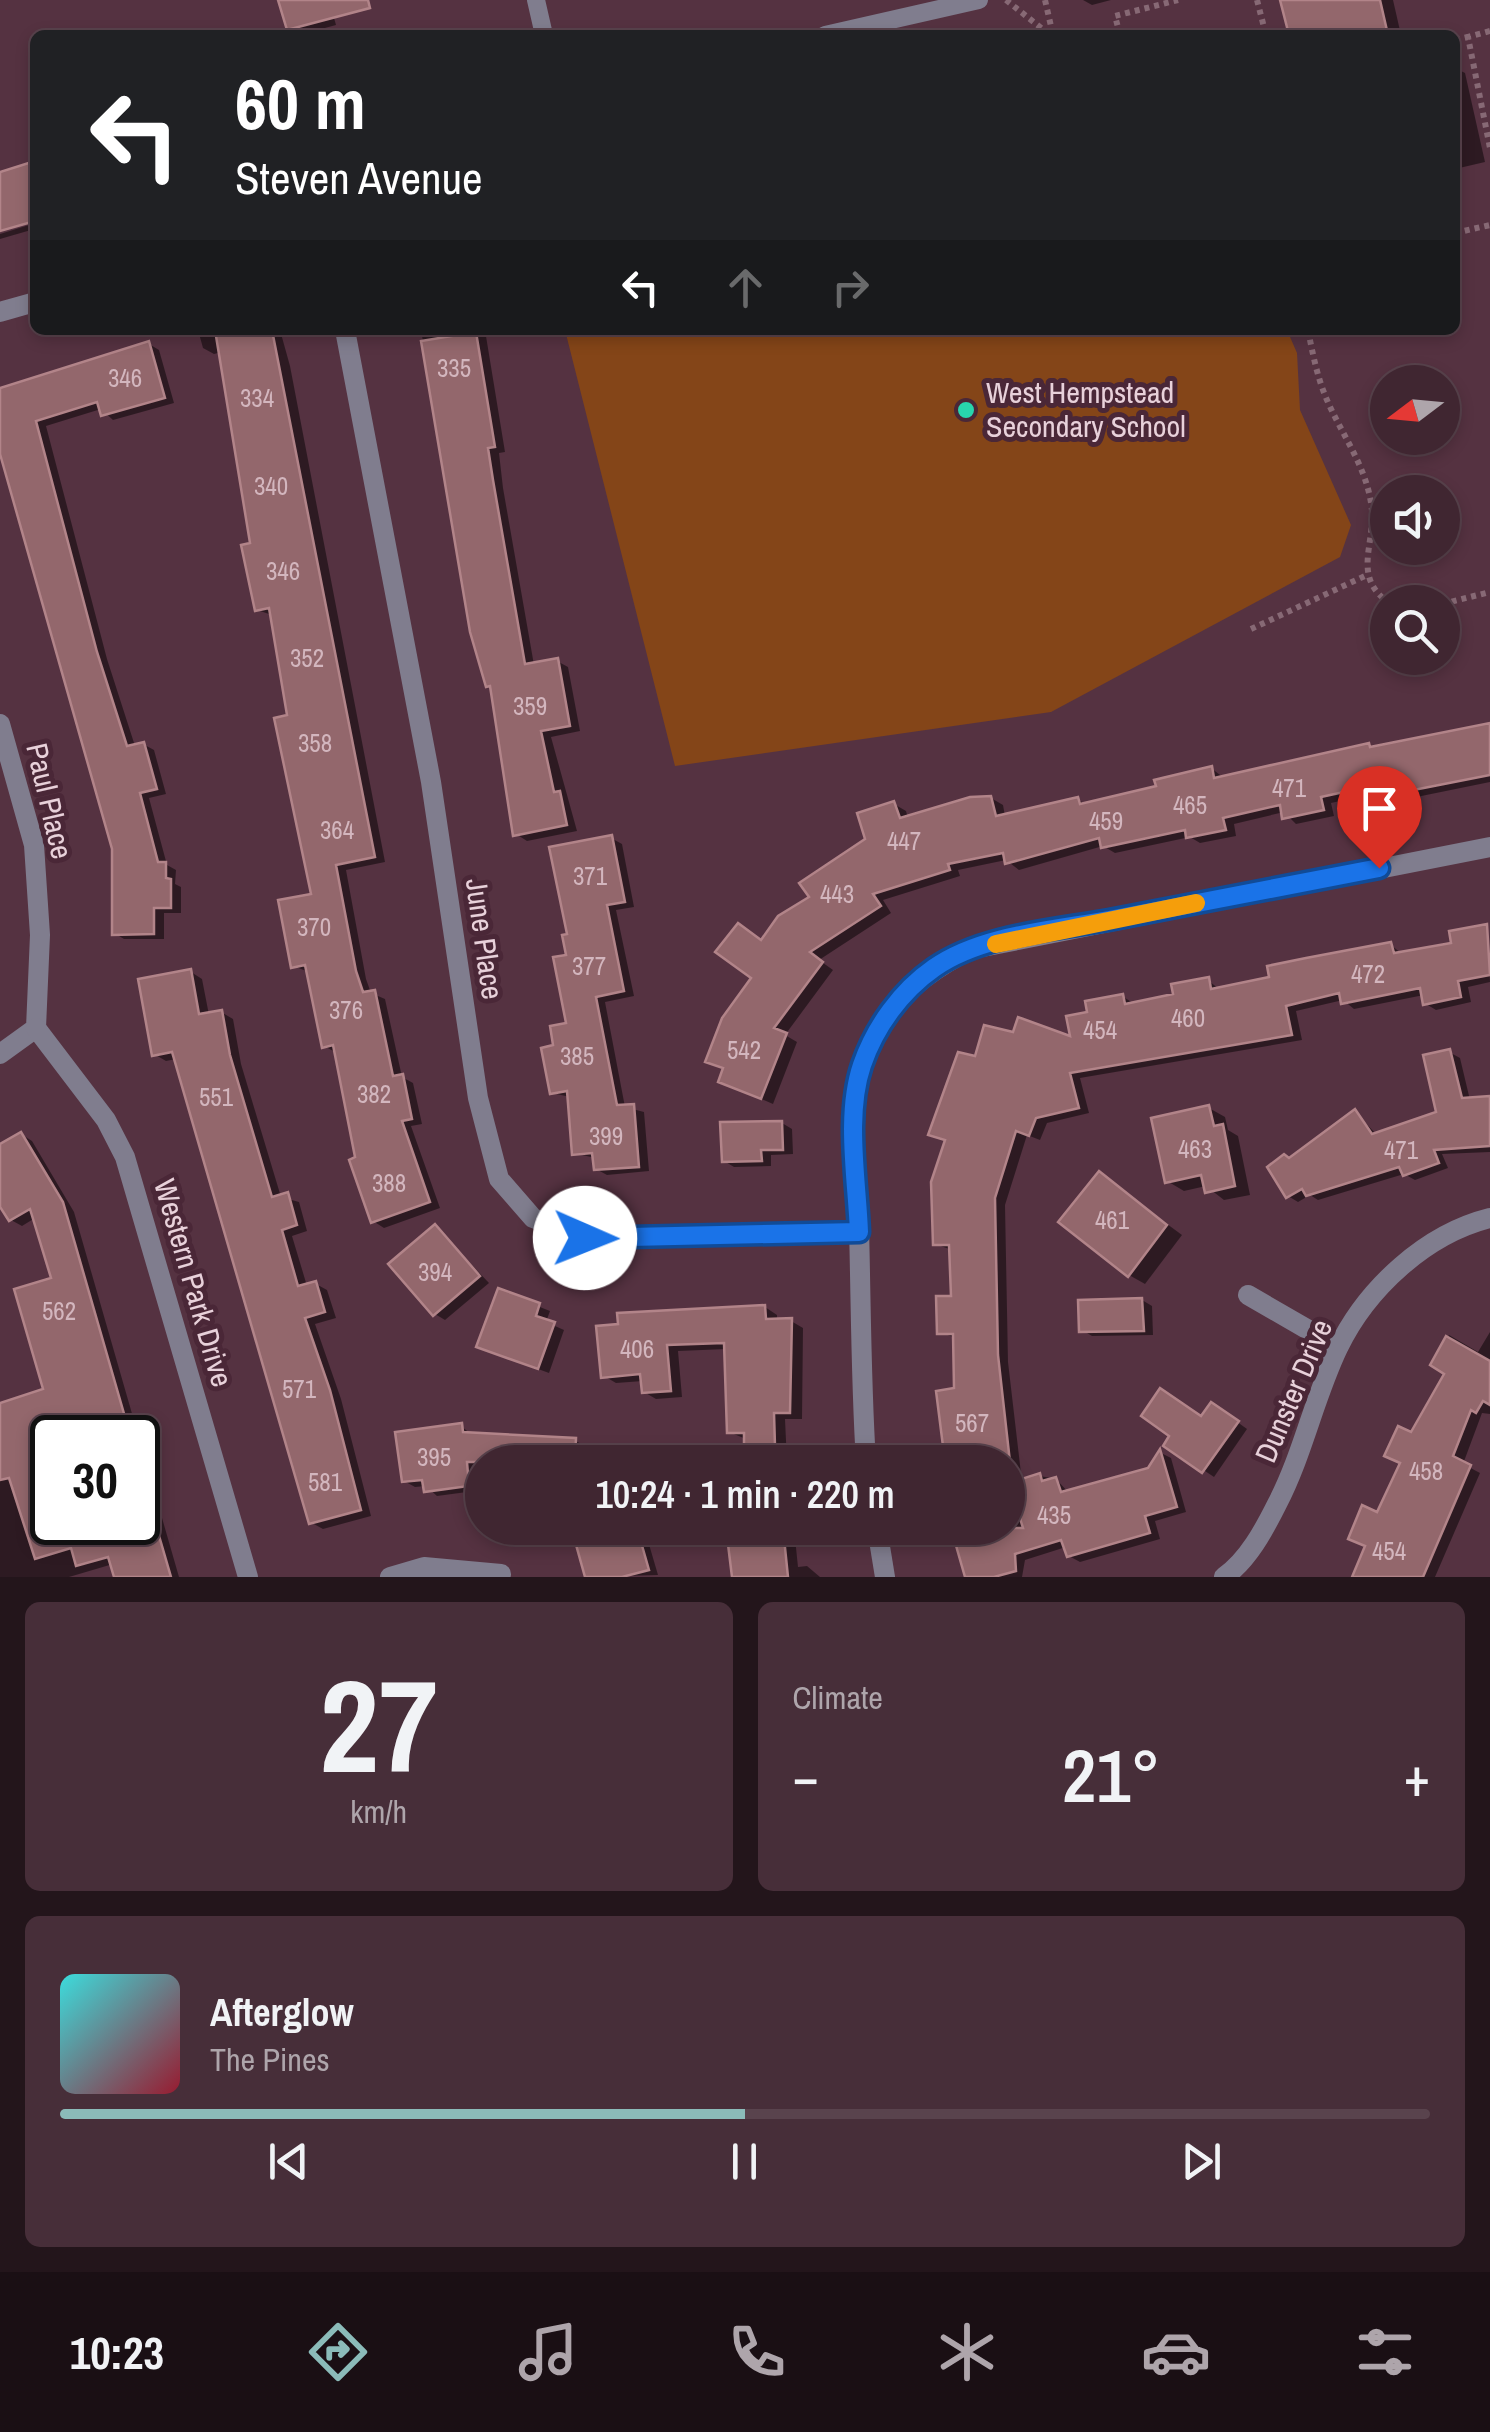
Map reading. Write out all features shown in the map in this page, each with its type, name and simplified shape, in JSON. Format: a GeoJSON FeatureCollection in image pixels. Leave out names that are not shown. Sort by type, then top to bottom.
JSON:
{"type":"FeatureCollection","features":[{"type":"Feature","properties":{"kind":"street"},"geometry":{"type":"LineString","coordinates":[[0,312],[30,303]]}},
{"type":"Feature","properties":{"kind":"street","name":"June Place"},"geometry":{"type":"LineString","coordinates":[[346,335],[431,782],[478,1098],[499,1178],[532,1218],[585,1238],[859,1232]]}},
{"type":"Feature","properties":{"kind":"street","name":"Paul Place"},"geometry":{"type":"LineString","coordinates":[[0,724],[34,845],[40,935],[36,1028]]}},
{"type":"Feature","properties":{"kind":"street"},"geometry":{"type":"LineString","coordinates":[[865,1445],[855,1122],[861,1069],[872,1040],[898,1000],[934,968],[972,950],[1045,932],[1490,847]]}},
{"type":"Feature","properties":{"kind":"street"},"geometry":{"type":"LineString","coordinates":[[0,1054],[36,1028]]}},
{"type":"Feature","properties":{"kind":"street","name":"Western Park Drive"},"geometry":{"type":"LineString","coordinates":[[36,1028],[106,1120],[125,1157],[248,1577]]}},
{"type":"Feature","properties":{"kind":"street","name":"Dunster Drive"},"geometry":{"type":"LineString","coordinates":[[1224,1577],[1264,1530],[1286,1488],[1338,1346],[1370,1299],[1418,1251],[1490,1218]]}},
{"type":"Feature","properties":{"kind":"street"},"geometry":{"type":"LineString","coordinates":[[1248,1295],[1338,1346]]}},
{"type":"Feature","properties":{"kind":"street"},"geometry":{"type":"LineString","coordinates":[[880,1545],[885,1577]]}},
{"type":"Feature","properties":{"kind":"street"},"geometry":{"type":"LineString","coordinates":[[390,1577],[424,1567],[501,1574]]}},
{"type":"Feature","properties":{"kind":"lane"},"geometry":{"type":"LineString","coordinates":[[536,0],[543,30]]}},
{"type":"Feature","properties":{"kind":"lane"},"geometry":{"type":"LineString","coordinates":[[846,30],[980,0]]}},
{"type":"Feature","properties":{"kind":"path"},"geometry":{"type":"LineString","coordinates":[[1006,0],[1045,30]]}},
{"type":"Feature","properties":{"kind":"path"},"geometry":{"type":"LineString","coordinates":[[1044,0],[1051,30]]}},
{"type":"Feature","properties":{"kind":"path"},"geometry":{"type":"LineString","coordinates":[[1118,30],[1114,16],[1178,0]]}},
{"type":"Feature","properties":{"kind":"path"},"geometry":{"type":"LineString","coordinates":[[1257,0],[1265,30]]}},
{"type":"Feature","properties":{"kind":"path"},"geometry":{"type":"LineString","coordinates":[[1460,39],[1490,30]]}},
{"type":"Feature","properties":{"kind":"path"},"geometry":{"type":"LineString","coordinates":[[1468,37],[1490,148]]}},
{"type":"Feature","properties":{"kind":"path"},"geometry":{"type":"LineString","coordinates":[[1460,232],[1490,225]]}},
{"type":"Feature","properties":{"kind":"path"},"geometry":{"type":"LineString","coordinates":[[1309,335],[1323,390],[1367,482],[1372,514],[1367,575],[1370,588]]}},
{"type":"Feature","properties":{"kind":"path"},"geometry":{"type":"LineString","coordinates":[[1251,629],[1367,575]]}},
{"type":"Feature","properties":{"kind":"path"},"geometry":{"type":"LineString","coordinates":[[1460,600],[1490,592]]}},
{"type":"Feature","properties":{"kind":"shaded area","name":"West Hempstead Secondary School"},"geometry":{"type":"Polygon","coordinates":[[[566,335],[1289,335],[1297,353],[1300,410],[1351,525],[1340,557],[1051,712],[675,766],[566,335]]]}},
{"type":"Feature","properties":{"kind":"building"},"geometry":{"type":"Polygon","coordinates":[[[278,0],[368,0],[370,8],[287,30],[278,0]]]}},
{"type":"Feature","properties":{"kind":"building"},"geometry":{"type":"Polygon","coordinates":[[[1280,0],[1380,0],[1387,30],[1288,30],[1280,0]]]}},
{"type":"Feature","properties":{"kind":"building"},"geometry":{"type":"Polygon","coordinates":[[[30,163],[30,222],[0,231],[0,172],[30,163]]]}},
{"type":"Feature","properties":{"kind":"building"},"geometry":{"type":"Polygon","coordinates":[[[216,335],[273,335],[375,857],[336,865],[356,971],[363,992],[375,990],[393,1076],[403,1074],[412,1119],[402,1121],[430,1202],[371,1223],[349,1160],[355,1157],[333,1045],[322,1048],[305,965],[291,968],[278,900],[311,894],[274,718],[287,715],[269,608],[255,611],[241,545],[250,543],[216,335]]]}},
{"type":"Feature","properties":{"kind":"building"},"geometry":{"type":"Polygon","coordinates":[[[476,335],[495,447],[488,448],[525,664],[558,658],[570,726],[541,731],[554,792],[560,791],[567,825],[513,836],[490,686],[486,687],[470,632],[421,341],[476,335]]]}},
{"type":"Feature","properties":{"kind":"building"},"geometry":{"type":"Polygon","coordinates":[[[149,341],[165,398],[101,416],[97,402],[36,421],[97,652],[127,746],[144,742],[157,789],[140,793],[158,862],[166,862],[166,878],[171,879],[171,908],[154,908],[154,934],[112,935],[112,849],[0,454],[0,388],[149,341]]]}},
{"type":"Feature","properties":{"kind":"building"},"geometry":{"type":"Polygon","coordinates":[[[1490,723],[1490,775],[1378,797],[1376,785],[1321,797],[1324,810],[1282,819],[1280,805],[1223,818],[1226,830],[1186,838],[1185,830],[1101,848],[1099,838],[1005,864],[1003,853],[948,864],[950,870],[873,894],[881,906],[810,952],[823,962],[774,1028],[787,1033],[761,1099],[718,1082],[723,1068],[705,1062],[722,1018],[751,978],[715,952],[738,923],[761,940],[778,916],[809,897],[799,883],[865,839],[857,813],[894,801],[900,818],[970,797],[991,796],[996,816],[1078,797],[1080,804],[1156,786],[1154,780],[1212,766],[1214,778],[1369,743],[1370,747],[1490,723]]]}},
{"type":"Feature","properties":{"kind":"building"},"geometry":{"type":"Polygon","coordinates":[[[612,835],[625,902],[607,905],[624,991],[596,997],[617,1105],[634,1104],[639,1167],[594,1170],[592,1153],[572,1155],[567,1091],[550,1094],[541,1048],[553,1045],[550,1026],[566,1023],[553,957],[566,955],[562,935],[567,934],[549,847],[612,835]]]}},
{"type":"Feature","properties":{"kind":"building"},"geometry":{"type":"Polygon","coordinates":[[[1487,924],[1490,975],[1458,981],[1461,997],[1423,1005],[1420,988],[1341,1004],[1339,993],[1286,1006],[1292,1035],[1070,1073],[1079,1108],[1036,1118],[1029,1136],[1016,1131],[995,1198],[998,1355],[1008,1445],[943,1445],[936,1391],[954,1388],[953,1334],[937,1334],[936,1296],[951,1296],[949,1245],[933,1245],[931,1182],[945,1140],[928,1135],[958,1052],[975,1056],[984,1025],[1013,1032],[1018,1017],[1070,1036],[1066,1016],[1087,1012],[1085,1001],[1123,994],[1125,1004],[1173,994],[1171,984],[1209,977],[1211,989],[1269,977],[1267,966],[1391,942],[1394,953],[1451,943],[1449,931],[1487,924]]]}},
{"type":"Feature","properties":{"kind":"building"},"geometry":{"type":"Polygon","coordinates":[[[191,969],[199,1014],[222,1010],[230,1055],[272,1197],[288,1192],[297,1225],[282,1230],[298,1286],[316,1281],[325,1312],[305,1318],[330,1390],[361,1510],[309,1524],[172,1052],[152,1056],[138,979],[191,969]]]}},
{"type":"Feature","properties":{"kind":"building"},"geometry":{"type":"Polygon","coordinates":[[[1450,1049],[1462,1098],[1490,1096],[1490,1146],[1434,1150],[1439,1163],[1403,1176],[1399,1167],[1306,1196],[1302,1189],[1286,1198],[1267,1167],[1284,1154],[1289,1158],[1355,1109],[1372,1134],[1436,1112],[1423,1055],[1450,1049]]]}},
{"type":"Feature","properties":{"kind":"building"},"geometry":{"type":"Polygon","coordinates":[[[1209,1105],[1214,1126],[1223,1124],[1235,1186],[1205,1193],[1201,1175],[1165,1183],[1151,1118],[1209,1105]]]}},
{"type":"Feature","properties":{"kind":"building"},"geometry":{"type":"Polygon","coordinates":[[[782,1121],[783,1150],[761,1150],[762,1161],[722,1162],[720,1122],[782,1121]]]}},
{"type":"Feature","properties":{"kind":"building"},"geometry":{"type":"Polygon","coordinates":[[[21,1132],[63,1202],[124,1415],[30,1415],[30,1543],[9,1478],[0,1480],[0,1403],[43,1389],[14,1289],[51,1278],[30,1209],[9,1221],[0,1207],[0,1144],[21,1132]]]}},
{"type":"Feature","properties":{"kind":"building"},"geometry":{"type":"Polygon","coordinates":[[[1099,1171],[1167,1225],[1128,1277],[1058,1222],[1099,1171]]]}},
{"type":"Feature","properties":{"kind":"building"},"geometry":{"type":"Polygon","coordinates":[[[435,1224],[480,1276],[433,1316],[388,1264],[435,1224]]]}},
{"type":"Feature","properties":{"kind":"building"},"geometry":{"type":"Polygon","coordinates":[[[498,1288],[540,1303],[536,1316],[555,1322],[538,1369],[476,1347],[498,1288]]]}},
{"type":"Feature","properties":{"kind":"building"},"geometry":{"type":"Polygon","coordinates":[[[1142,1298],[1144,1331],[1079,1332],[1078,1300],[1142,1298]]]}},
{"type":"Feature","properties":{"kind":"building"},"geometry":{"type":"Polygon","coordinates":[[[765,1305],[766,1319],[792,1318],[790,1413],[774,1413],[775,1445],[744,1445],[744,1433],[727,1433],[724,1343],[667,1345],[671,1391],[642,1393],[640,1374],[601,1378],[596,1326],[618,1324],[617,1313],[765,1305]]]}},
{"type":"Feature","properties":{"kind":"building"},"geometry":{"type":"Polygon","coordinates":[[[1446,1336],[1490,1361],[1490,1405],[1483,1401],[1476,1413],[1471,1410],[1453,1456],[1471,1465],[1423,1577],[1352,1577],[1365,1546],[1348,1539],[1362,1505],[1377,1512],[1400,1463],[1384,1456],[1398,1426],[1411,1432],[1444,1374],[1430,1365],[1446,1336]]]}},
{"type":"Feature","properties":{"kind":"building"},"geometry":{"type":"Polygon","coordinates":[[[1160,1388],[1201,1416],[1211,1402],[1239,1421],[1202,1473],[1163,1446],[1169,1436],[1141,1416],[1160,1388]]]}},
{"type":"Feature","properties":{"kind":"building"},"geometry":{"type":"Polygon","coordinates":[[[462,1423],[463,1432],[576,1438],[576,1445],[465,1445],[465,1487],[424,1492],[422,1480],[402,1482],[395,1432],[462,1423]]]}},
{"type":"Feature","properties":{"kind":"building"},"geometry":{"type":"Polygon","coordinates":[[[1160,1449],[1177,1507],[1145,1516],[1150,1533],[1067,1557],[1061,1540],[1015,1554],[1016,1571],[994,1577],[965,1577],[956,1545],[1025,1545],[1025,1478],[1040,1473],[1042,1481],[1056,1477],[1061,1492],[1148,1468],[1160,1449]]]}},
{"type":"Feature","properties":{"kind":"building"},"geometry":{"type":"Polygon","coordinates":[[[160,1539],[171,1577],[114,1577],[108,1557],[76,1566],[71,1548],[35,1559],[31,1545],[160,1545],[160,1539]]]}},
{"type":"Feature","properties":{"kind":"building"},"geometry":{"type":"Polygon","coordinates":[[[576,1545],[642,1545],[649,1570],[622,1577],[585,1577],[576,1545]]]}},
{"type":"Feature","properties":{"kind":"building"},"geometry":{"type":"Polygon","coordinates":[[[728,1545],[785,1545],[788,1577],[732,1577],[728,1545]]]}},
{"type":"Feature","properties":{"kind":"slow traffic"},"geometry":{"type":"LineString","coordinates":[[996,944],[1196,903]]}},
{"type":"Feature","properties":{"kind":"place","name":"West Hempstead Secondary School"},"geometry":{"type":"Point","coordinates":[966,410]}},
{"type":"Feature","properties":{"kind":"route"},"geometry":{"type":"LineString","coordinates":[[585,1238],[859,1232],[855,1122],[861,1069],[872,1040],[898,1000],[934,968],[972,950],[1045,932],[1379,868]]}}]}
